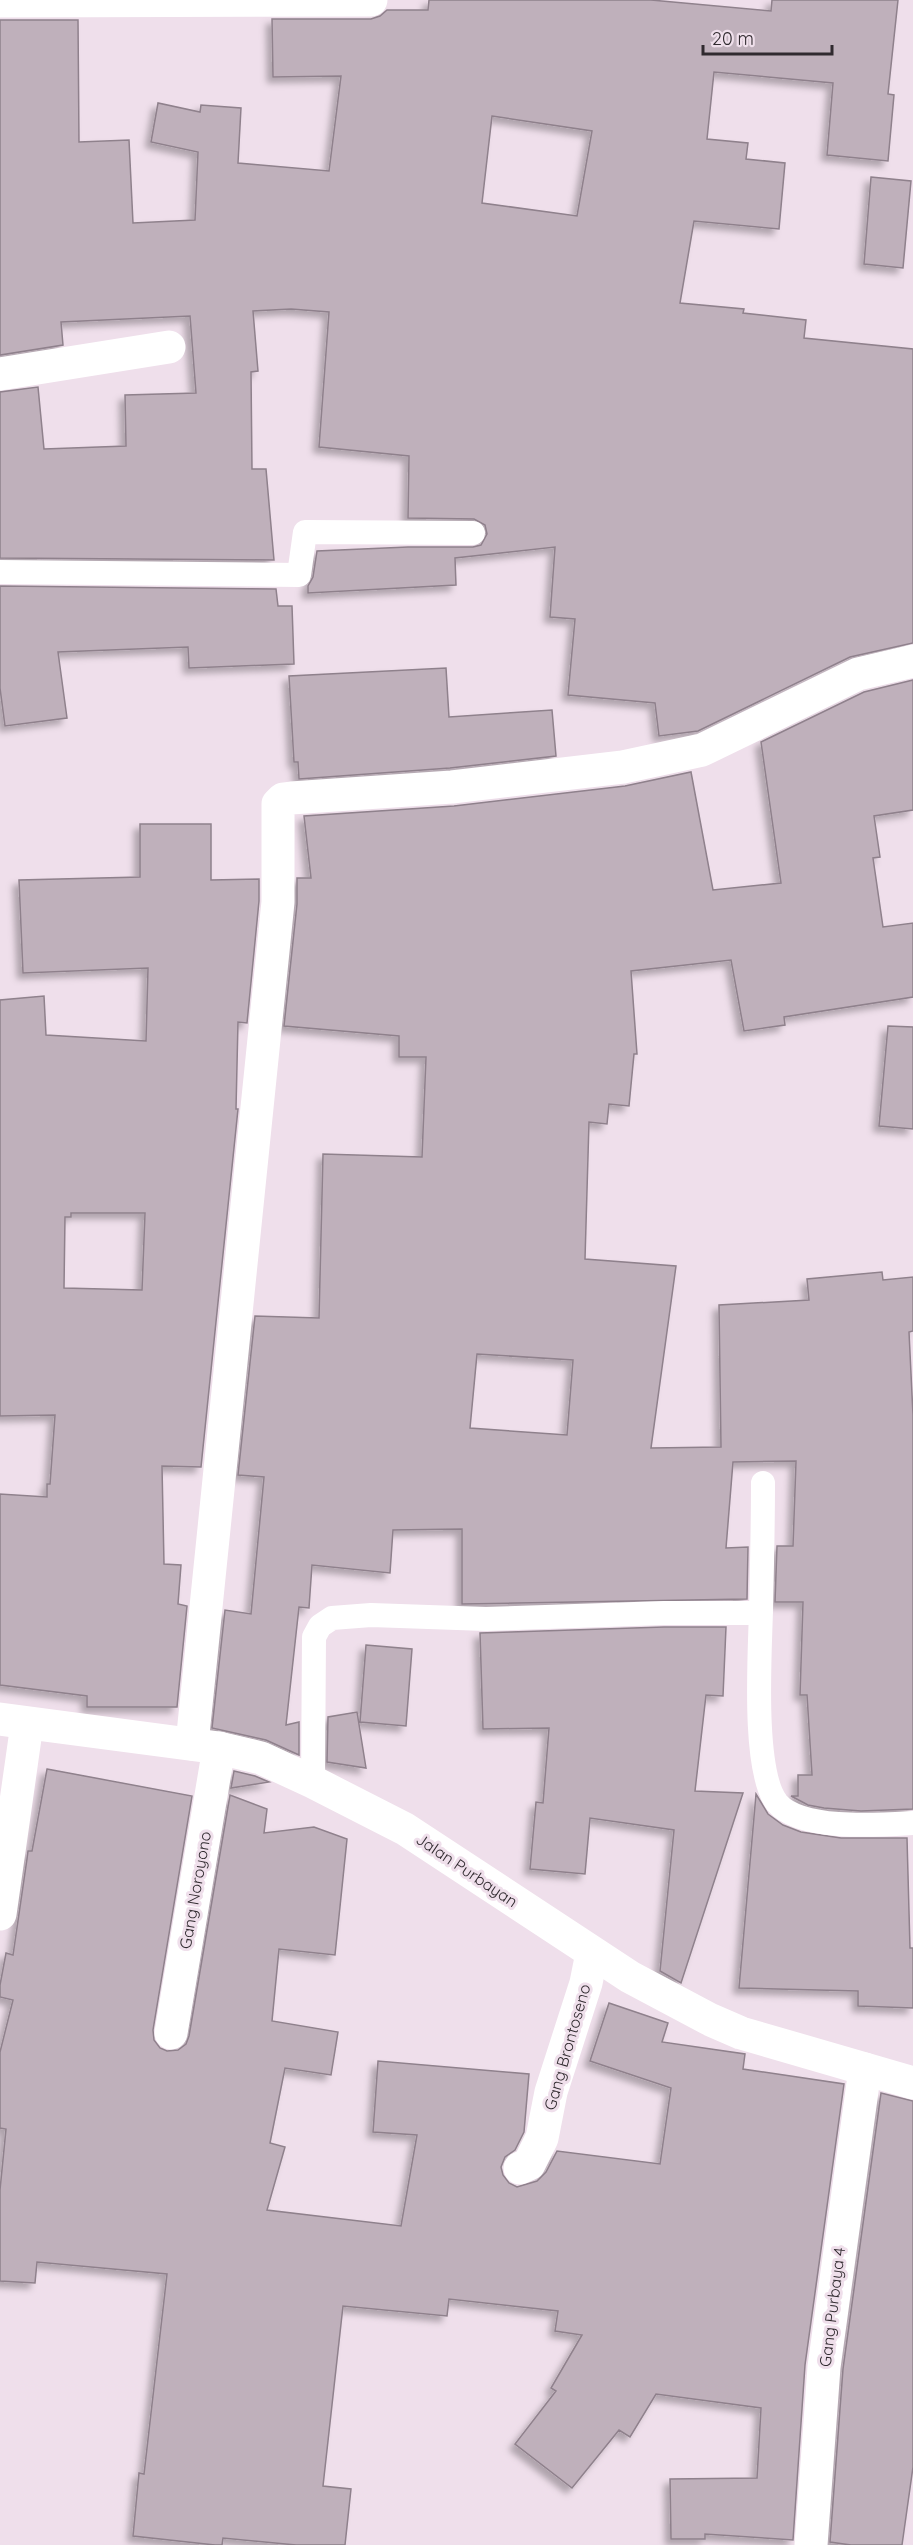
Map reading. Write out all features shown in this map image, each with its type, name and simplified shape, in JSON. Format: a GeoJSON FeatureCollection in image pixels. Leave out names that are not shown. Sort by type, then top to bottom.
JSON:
{"type":"FeatureCollection","features":[{"type":"Feature","properties":{"kind":"street"},"geometry":{"type":"LineString","coordinates":[[0,1],[371,0]]}},
{"type":"Feature","properties":{"kind":"street"},"geometry":{"type":"LineString","coordinates":[[0,374],[170,347]]}},
{"type":"Feature","properties":{"kind":"street","name":"Gang Noroyono"},"geometry":{"type":"LineString","coordinates":[[171,2033],[206,1746],[278,902],[278,804],[283,799],[291,798],[452,787],[623,767],[702,750],[858,674],[913,661]]}},
{"type":"Feature","properties":{"kind":"street"},"geometry":{"type":"LineString","coordinates":[[0,1914],[14,1722]]}},
{"type":"Feature","properties":{"kind":"street","name":"Jalan Purbayan"},"geometry":{"type":"LineString","coordinates":[[14,1722],[206,1746],[261,1758],[405,1829],[630,1977],[711,2020],[741,2033],[913,2083]]}},
{"type":"Feature","properties":{"kind":"street","name":"Gang Brontoseno"},"geometry":{"type":"LineString","coordinates":[[520,2168],[529,2164],[542,2138],[551,2092],[586,1983],[592,1953]]}},
{"type":"Feature","properties":{"kind":"street","name":"Gang Purbaya 4"},"geometry":{"type":"LineString","coordinates":[[811,2545],[824,2367],[865,2069]]}},
{"type":"Feature","properties":{"kind":"lane"},"geometry":{"type":"LineString","coordinates":[[0,572],[298,575],[305,532],[473,533]]}},
{"type":"Feature","properties":{"kind":"lane"},"geometry":{"type":"LineString","coordinates":[[764,1483],[759,1713],[765,1775],[777,1803],[800,1818],[829,1823],[877,1825],[913,1823]]}},
{"type":"Feature","properties":{"kind":"lane"},"geometry":{"type":"LineString","coordinates":[[313,1782],[314,1637],[320,1626],[332,1618],[371,1615],[486,1619],[664,1612],[760,1613]]}},
{"type":"Feature","properties":{"kind":"building"},"geometry":{"type":"Polygon","coordinates":[[[429,0],[651,0],[771,11],[772,0],[898,0],[888,94],[894,95],[888,161],[827,155],[833,83],[714,72],[707,139],[748,143],[746,159],[785,163],[779,229],[694,221],[680,303],[744,309],[743,313],[806,320],[804,338],[913,349],[913,643],[850,657],[698,731],[659,736],[655,703],[568,695],[575,619],[550,617],[555,547],[455,558],[456,585],[308,593],[317,551],[473,547],[481,545],[487,534],[485,525],[474,519],[408,518],[409,456],[319,447],[329,312],[291,309],[253,311],[258,371],[251,372],[252,469],[266,469],[274,560],[0,558],[0,392],[38,387],[44,449],[126,446],[125,395],[196,393],[190,316],[61,322],[63,345],[0,355],[0,20],[78,20],[79,142],[129,140],[133,223],[195,220],[198,152],[151,142],[158,103],[200,112],[201,105],[241,108],[238,163],[329,171],[341,76],[273,77],[272,19],[371,19],[387,10],[428,10],[429,0]],[[492,116],[482,203],[577,216],[592,131],[492,116]]]}},
{"type":"Feature","properties":{"kind":"building"},"geometry":{"type":"Polygon","coordinates":[[[871,177],[911,181],[903,268],[864,264],[871,177]]]}},
{"type":"Feature","properties":{"kind":"building"},"geometry":{"type":"Polygon","coordinates":[[[0,586],[276,589],[278,606],[292,606],[294,664],[189,668],[188,647],[58,652],[67,718],[5,726],[0,688],[0,586]]]}},
{"type":"Feature","properties":{"kind":"building"},"geometry":{"type":"Polygon","coordinates":[[[446,668],[449,717],[552,710],[556,756],[450,768],[299,779],[298,762],[294,762],[289,676],[446,668]]]}},
{"type":"Feature","properties":{"kind":"building"},"geometry":{"type":"Polygon","coordinates":[[[913,680],[913,810],[874,816],[880,857],[873,858],[883,927],[913,923],[913,997],[784,1017],[785,1025],[744,1031],[731,960],[631,971],[637,1054],[634,1054],[629,1106],[609,1104],[607,1124],[589,1122],[585,1259],[676,1266],[651,1448],[721,1447],[719,1305],[809,1300],[807,1279],[882,1272],[883,1280],[913,1277],[913,1331],[909,1332],[913,1415],[913,1809],[861,1811],[824,1808],[808,1805],[791,1796],[798,1796],[798,1775],[812,1775],[807,1695],[800,1695],[803,1602],[775,1602],[777,1546],[793,1546],[796,1461],[733,1462],[726,1548],[748,1547],[747,1599],[462,1604],[462,1529],[393,1530],[390,1573],[312,1565],[309,1608],[299,1607],[286,1725],[299,1722],[299,1755],[266,1740],[212,1728],[225,1610],[251,1614],[264,1477],[238,1475],[255,1316],[319,1318],[323,1154],[422,1157],[426,1057],[399,1057],[399,1036],[284,1026],[297,904],[297,878],[311,878],[304,816],[454,806],[625,786],[691,772],[713,890],[781,883],[761,742],[864,692],[913,680]],[[477,1354],[470,1428],[567,1435],[573,1360],[477,1354]]]}},
{"type":"Feature","properties":{"kind":"building"},"geometry":{"type":"Polygon","coordinates":[[[140,824],[211,824],[211,880],[259,879],[259,901],[247,1023],[238,1022],[236,1109],[238,1109],[201,1467],[162,1466],[164,1564],[181,1565],[178,1604],[187,1606],[177,1707],[87,1707],[87,1696],[0,1685],[0,1494],[47,1497],[55,1415],[0,1416],[0,1000],[44,996],[46,1035],[146,1041],[148,968],[23,973],[19,880],[140,877],[140,824]],[[71,1213],[71,1217],[65,1217],[64,1288],[142,1290],[145,1213],[71,1213]]]}},
{"type":"Feature","properties":{"kind":"building"},"geometry":{"type":"Polygon","coordinates":[[[888,1026],[913,1027],[913,1129],[879,1126],[888,1026]]]}},
{"type":"Feature","properties":{"kind":"building"},"geometry":{"type":"Polygon","coordinates":[[[726,1627],[723,1696],[706,1695],[695,1791],[743,1793],[681,1983],[660,1971],[674,1830],[590,1818],[585,1874],[530,1869],[536,1802],[543,1803],[549,1728],[483,1729],[480,1633],[726,1627]]]}},
{"type":"Feature","properties":{"kind":"building"},"geometry":{"type":"Polygon","coordinates":[[[366,1645],[412,1649],[406,1726],[360,1722],[366,1645]]]}},
{"type":"Feature","properties":{"kind":"building"},"geometry":{"type":"Polygon","coordinates":[[[357,1712],[366,1768],[327,1762],[328,1717],[357,1712]]]}},
{"type":"Feature","properties":{"kind":"building"},"geometry":{"type":"Polygon","coordinates":[[[47,1769],[192,1796],[153,2030],[154,2040],[160,2048],[167,2051],[178,2050],[186,2044],[189,2036],[230,1795],[267,1809],[264,1833],[314,1827],[347,1839],[335,1955],[279,1949],[272,2021],[338,2032],[331,2075],[285,2068],[270,2143],[285,2147],[267,2210],[401,2226],[417,2135],[373,2132],[378,2061],[529,2074],[524,2132],[515,2150],[505,2157],[501,2167],[509,2183],[517,2187],[537,2181],[546,2172],[557,2151],[660,2164],[671,2088],[590,2061],[609,2003],[668,2023],[662,2042],[745,2054],[743,2069],[844,2084],[805,2365],[793,2540],[705,2534],[705,2539],[671,2539],[670,2479],[757,2478],[761,2408],[656,2394],[630,2437],[619,2430],[572,2488],[515,2444],[556,2391],[551,2388],[582,2335],[555,2331],[558,2311],[449,2299],[447,2316],[343,2306],[323,2486],[351,2489],[345,2545],[296,2545],[223,2538],[222,2545],[215,2545],[133,2536],[139,2473],[144,2474],[167,2274],[37,2262],[35,2283],[0,2281],[0,2190],[6,2129],[0,2128],[0,2052],[13,2000],[0,1997],[0,1985],[6,1953],[13,1955],[28,1851],[32,1851],[47,1769]]]}},
{"type":"Feature","properties":{"kind":"building"},"geometry":{"type":"Polygon","coordinates":[[[234,1771],[255,1776],[269,1782],[231,1788],[234,1771]]]}},
{"type":"Feature","properties":{"kind":"building"},"geometry":{"type":"Polygon","coordinates":[[[756,1794],[768,1814],[783,1825],[801,1832],[841,1838],[907,1838],[910,1948],[913,1948],[913,2008],[858,2006],[858,1991],[739,1988],[756,1794]]]}},
{"type":"Feature","properties":{"kind":"building"},"geometry":{"type":"Polygon","coordinates":[[[881,2093],[913,2101],[913,2467],[902,2545],[851,2545],[830,2542],[843,2369],[881,2093]]]}}]}
